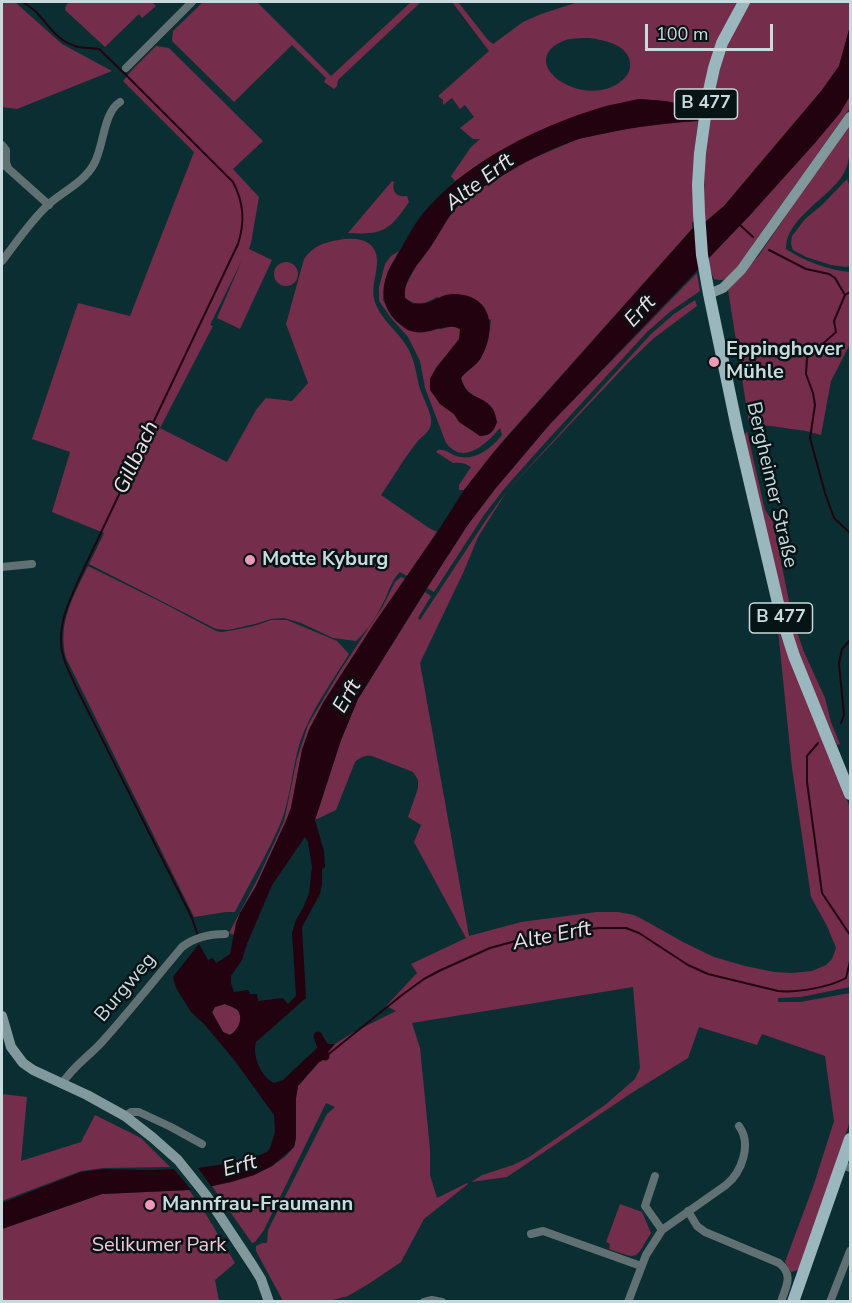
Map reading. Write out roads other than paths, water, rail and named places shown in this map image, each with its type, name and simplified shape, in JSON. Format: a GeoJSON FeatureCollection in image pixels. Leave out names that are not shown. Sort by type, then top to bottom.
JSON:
{"type":"FeatureCollection","features":[{"type":"Feature","properties":{"kind":"main road","name":"Bergheimer Straße"},"geometry":{"type":"LineString","coordinates":[[744,2],[722,43],[708,95],[698,185],[705,275],[781,616],[794,656],[850,794]]}},
{"type":"Feature","properties":{"kind":"main road"},"geometry":{"type":"LineString","coordinates":[[709,294],[723,288],[741,270],[850,117]]}},
{"type":"Feature","properties":{"kind":"main road"},"geometry":{"type":"LineString","coordinates":[[2,1016],[6,1047],[27,1066],[125,1116],[178,1160],[206,1195],[257,1272],[269,1302]]}},
{"type":"Feature","properties":{"kind":"main road"},"geometry":{"type":"LineString","coordinates":[[793,1302],[846,1167],[850,1139]]}},
{"type":"Feature","properties":{"kind":"street"},"geometry":{"type":"LineString","coordinates":[[126,68],[192,2]]}},
{"type":"Feature","properties":{"kind":"street"},"geometry":{"type":"LineString","coordinates":[[2,261],[49,205],[76,184],[90,169],[101,147],[111,110],[120,102]]}},
{"type":"Feature","properties":{"kind":"street"},"geometry":{"type":"LineString","coordinates":[[2,145],[6,150],[5,166],[49,205]]}},
{"type":"Feature","properties":{"kind":"street"},"geometry":{"type":"LineString","coordinates":[[2,567],[32,564]]}},
{"type":"Feature","properties":{"kind":"street","name":"Burgweg"},"geometry":{"type":"LineString","coordinates":[[62,1084],[72,1070],[114,1028],[182,947],[203,936],[225,934]]}},
{"type":"Feature","properties":{"kind":"street"},"geometry":{"type":"LineString","coordinates":[[125,1116],[131,1112],[139,1112],[202,1144]]}},
{"type":"Feature","properties":{"kind":"street"},"geometry":{"type":"LineString","coordinates":[[628,1302],[641,1266],[662,1230],[726,1185],[738,1171],[743,1157],[745,1138],[739,1126]]}},
{"type":"Feature","properties":{"kind":"street"},"geometry":{"type":"LineString","coordinates":[[656,1176],[645,1206],[662,1230]]}},
{"type":"Feature","properties":{"kind":"street"},"geometry":{"type":"LineString","coordinates":[[688,1211],[697,1226],[705,1232],[779,1263],[786,1269],[787,1284],[781,1302]]}},
{"type":"Feature","properties":{"kind":"street"},"geometry":{"type":"LineString","coordinates":[[531,1234],[543,1231],[641,1266]]}},
{"type":"Feature","properties":{"kind":"street"},"geometry":{"type":"LineString","coordinates":[[830,1302],[850,1251]]}},
{"type":"Feature","properties":{"kind":"street"},"geometry":{"type":"LineString","coordinates":[[424,1302],[432,1300],[442,1302]]}},
{"type":"Feature","properties":{"kind":"water","name":"Erft"},"geometry":{"type":"Polygon","coordinates":[[[850,26],[850,96],[840,113],[751,214],[550,424],[495,489],[467,526],[358,699],[341,740],[315,820],[324,851],[325,867],[322,869],[320,894],[302,927],[306,998],[256,1042],[255,1048],[262,1071],[274,1083],[283,1080],[318,1047],[315,1037],[321,1034],[328,1044],[335,1044],[298,1086],[294,1147],[272,1166],[254,1175],[231,1182],[189,1190],[102,1194],[2,1229],[2,1203],[81,1172],[104,1169],[198,1168],[238,1162],[267,1152],[270,1148],[275,1132],[274,1115],[235,1061],[191,1012],[176,988],[173,977],[199,944],[208,960],[213,958],[216,963],[230,954],[240,913],[256,886],[291,808],[302,750],[309,730],[323,703],[375,622],[464,490],[493,453],[692,229],[704,223],[724,206],[822,90],[839,66],[850,26]],[[305,837],[272,885],[242,960],[231,976],[234,992],[248,990],[250,994],[257,994],[258,1001],[283,998],[288,1004],[296,996],[292,933],[309,893],[312,867],[305,837]],[[225,1004],[215,1007],[212,1012],[223,1032],[230,1035],[239,1025],[240,1015],[237,1009],[225,1004]]]}},
{"type":"Feature","properties":{"kind":"water"},"geometry":{"type":"Polygon","coordinates":[[[639,99],[665,101],[700,108],[698,121],[638,127],[582,138],[526,162],[481,188],[461,203],[413,270],[405,290],[405,298],[413,304],[427,303],[449,294],[466,296],[476,300],[484,307],[488,316],[490,325],[486,347],[479,361],[461,378],[467,390],[484,400],[495,413],[497,422],[494,428],[489,434],[480,436],[459,422],[454,414],[440,404],[430,390],[430,379],[459,339],[460,329],[448,327],[417,332],[409,330],[396,321],[385,303],[384,283],[388,271],[424,212],[461,177],[482,162],[527,136],[575,116],[639,99]]]}},
{"type":"Feature","properties":{"kind":"waterway","name":"Gillbach"},"geometry":{"type":"LineString","coordinates":[[23,2],[64,41],[78,47],[99,49],[233,182],[241,205],[242,228],[238,244],[76,587],[66,610],[61,634],[64,659],[75,685],[192,918],[198,936]]}},
{"type":"Feature","properties":{"kind":"waterway"},"geometry":{"type":"LineString","coordinates":[[740,225],[753,237]]}},
{"type":"Feature","properties":{"kind":"waterway"},"geometry":{"type":"LineString","coordinates":[[769,250],[806,269],[829,274],[835,278],[845,295]]}},
{"type":"Feature","properties":{"kind":"waterway"},"geometry":{"type":"LineString","coordinates":[[850,292],[845,295],[834,321],[836,332],[807,358],[806,374],[815,405],[810,438],[825,493],[834,518],[850,533]]}},
{"type":"Feature","properties":{"kind":"waterway","name":"Alte Erft"},"geometry":{"type":"LineString","coordinates":[[841,723],[844,715],[839,664],[842,649],[850,640]]}},
{"type":"Feature","properties":{"kind":"waterway","name":"Alte Erft"},"geometry":{"type":"LineString","coordinates":[[818,743],[807,756],[807,782],[822,893],[850,935]]}},
{"type":"Feature","properties":{"kind":"waterway","name":"Alte Erft"},"geometry":{"type":"LineString","coordinates":[[320,1061],[424,979],[490,948],[558,932],[626,928],[639,933],[688,965],[708,974],[778,991],[804,990],[839,981],[846,978],[850,961]]}},
{"type":"Feature","properties":{"kind":"waterway"},"geometry":{"type":"LineString","coordinates":[[318,1036],[325,1056]]}},
{"type":"Feature","properties":{"kind":"place","name":"Eppinghover Mühle"},"geometry":{"type":"Point","coordinates":[714,362]}},
{"type":"Feature","properties":{"kind":"place","name":"Motte Kyburg"},"geometry":{"type":"Point","coordinates":[250,560]}},
{"type":"Feature","properties":{"kind":"place","name":"Mannfrau-Fraumann"},"geometry":{"type":"Point","coordinates":[150,1205]}},
{"type":"Feature","properties":{"kind":"park label","name":"Selikumer Park"},"geometry":{"type":"Point","coordinates":[159,1246]}}]}
